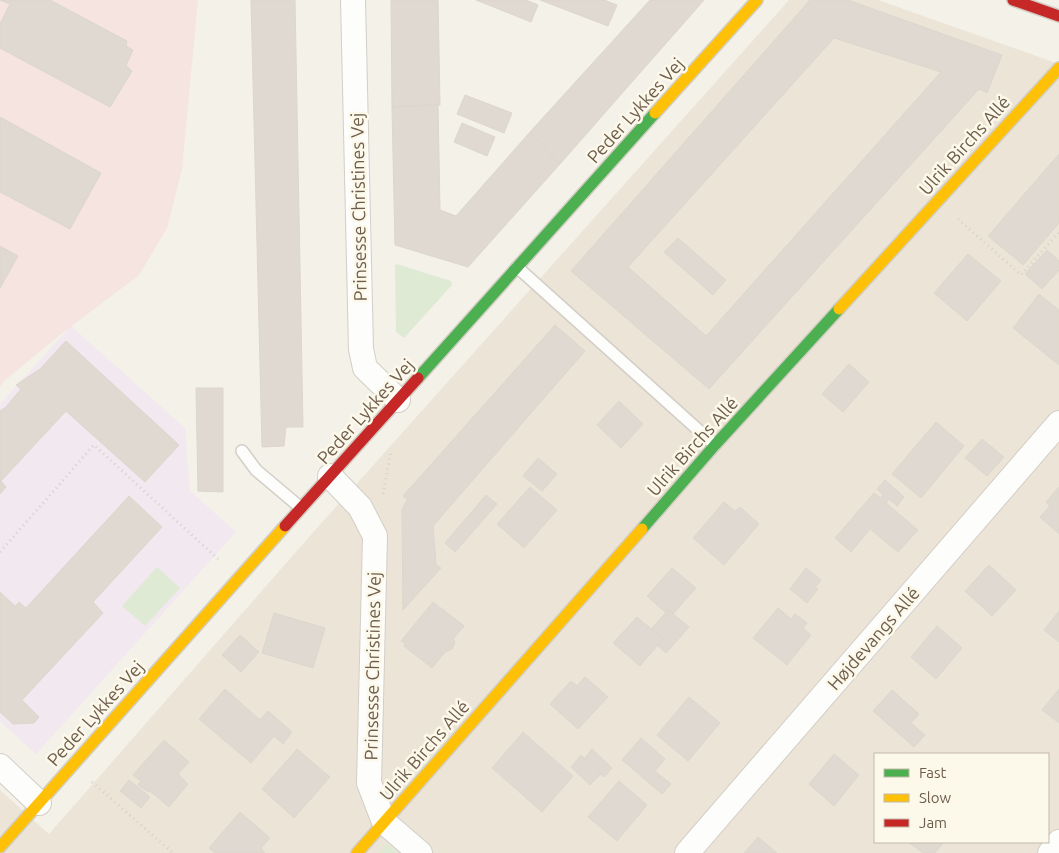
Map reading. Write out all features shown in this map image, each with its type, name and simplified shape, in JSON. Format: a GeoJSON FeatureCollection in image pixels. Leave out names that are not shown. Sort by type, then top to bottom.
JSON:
{"type":"FeatureCollection","features":[{"type":"Feature","properties":{"kind":"street","name":"Prinsesse Christines Vej"},"geometry":{"type":"LineString","coordinates":[[353,0],[361,349],[365,368],[398,400]]}},
{"type":"Feature","properties":{"kind":"street","name":"Peder Lykkes Vej"},"geometry":{"type":"LineString","coordinates":[[0,847],[238,578],[757,0]]}},
{"type":"Feature","properties":{"kind":"street"},"geometry":{"type":"LineString","coordinates":[[1013,0],[1059,16]]}},
{"type":"Feature","properties":{"kind":"street","name":"Ulrik Birchs Allé"},"geometry":{"type":"LineString","coordinates":[[357,853],[715,445],[1059,68]]}},
{"type":"Feature","properties":{"kind":"street","name":"Højdevangs Allé"},"geometry":{"type":"LineString","coordinates":[[687,853],[1059,423]]}},
{"type":"Feature","properties":{"kind":"street","name":"Prinsesse Christines Vej"},"geometry":{"type":"LineString","coordinates":[[330,476],[360,506],[375,536],[369,783],[384,822],[420,853]]}},
{"type":"Feature","properties":{"kind":"street"},"geometry":{"type":"LineString","coordinates":[[0,766],[40,803]]}},
{"type":"Feature","properties":{"kind":"street"},"geometry":{"type":"LineString","coordinates":[[1050,853],[1059,842]]}},
{"type":"Feature","properties":{"kind":"lane"},"geometry":{"type":"LineString","coordinates":[[517,267],[715,445]]}},
{"type":"Feature","properties":{"kind":"lane"},"geometry":{"type":"LineString","coordinates":[[242,451],[256,470],[301,508]]}},
{"type":"Feature","properties":{"kind":"path"},"geometry":{"type":"LineString","coordinates":[[937,201],[1021,275],[1059,232]]}},
{"type":"Feature","properties":{"kind":"path"},"geometry":{"type":"LineString","coordinates":[[375,536],[392,445],[381,419]]}},
{"type":"Feature","properties":{"kind":"path"},"geometry":{"type":"LineString","coordinates":[[0,552],[94,445],[238,578]]}},
{"type":"Feature","properties":{"kind":"path"},"geometry":{"type":"LineString","coordinates":[[90,781],[172,853]]}},
{"type":"Feature","properties":{"kind":"shaded area"},"geometry":{"type":"Polygon","coordinates":[[[0,0],[198,0],[182,169],[167,228],[139,275],[61,334],[0,386],[0,0]]]}},
{"type":"Feature","properties":{"kind":"shaded area"},"geometry":{"type":"Polygon","coordinates":[[[789,0],[878,0],[1059,64],[1059,853],[0,853],[0,790],[49,834],[309,537],[789,0]]]}},
{"type":"Feature","properties":{"kind":"shaded area"},"geometry":{"type":"Polygon","coordinates":[[[71,326],[185,428],[190,491],[236,532],[36,754],[0,721],[0,404],[71,326]]]}},
{"type":"Feature","properties":{"kind":"green space"},"geometry":{"type":"Polygon","coordinates":[[[397,264],[451,281],[452,285],[404,338],[396,332],[395,266],[397,264]]]}},
{"type":"Feature","properties":{"kind":"green space"},"geometry":{"type":"Polygon","coordinates":[[[157,567],[180,588],[145,626],[122,606],[157,567]]]}},
{"type":"Feature","properties":{"kind":"green space"},"geometry":{"type":"Polygon","coordinates":[[[387,843],[398,853],[379,853],[387,843]]]}},
{"type":"Feature","properties":{"kind":"building"},"geometry":{"type":"Polygon","coordinates":[[[0,0],[50,0],[127,41],[126,46],[133,50],[126,65],[132,71],[110,107],[0,48],[0,24],[10,4],[0,0]]]}},
{"type":"Feature","properties":{"kind":"building"},"geometry":{"type":"Polygon","coordinates":[[[251,0],[295,0],[303,427],[286,427],[284,446],[262,447],[251,0]]]}},
{"type":"Feature","properties":{"kind":"building"},"geometry":{"type":"Polygon","coordinates":[[[391,0],[438,0],[440,105],[392,107],[391,0]]]}},
{"type":"Feature","properties":{"kind":"building"},"geometry":{"type":"Polygon","coordinates":[[[476,0],[526,0],[538,5],[531,22],[476,0]]]}},
{"type":"Feature","properties":{"kind":"building"},"geometry":{"type":"Polygon","coordinates":[[[540,0],[604,0],[617,5],[608,26],[540,0]]]}},
{"type":"Feature","properties":{"kind":"building"},"geometry":{"type":"Polygon","coordinates":[[[650,0],[704,0],[560,164],[530,132],[650,0]]]}},
{"type":"Feature","properties":{"kind":"building"},"geometry":{"type":"Polygon","coordinates":[[[810,0],[848,0],[1002,55],[987,93],[979,89],[709,389],[571,271],[810,0]],[[834,38],[628,267],[706,336],[941,72],[834,38]]]}},
{"type":"Feature","properties":{"kind":"building"},"geometry":{"type":"Polygon","coordinates":[[[465,95],[512,113],[504,133],[457,114],[465,95]]]}},
{"type":"Feature","properties":{"kind":"building"},"geometry":{"type":"Polygon","coordinates":[[[438,105],[440,210],[456,216],[530,132],[560,164],[468,267],[395,245],[392,107],[438,105]]]}},
{"type":"Feature","properties":{"kind":"building"},"geometry":{"type":"Polygon","coordinates":[[[0,117],[101,173],[70,229],[0,192],[0,117]]]}},
{"type":"Feature","properties":{"kind":"building"},"geometry":{"type":"Polygon","coordinates":[[[462,123],[495,137],[487,156],[454,142],[462,123]]]}},
{"type":"Feature","properties":{"kind":"building"},"geometry":{"type":"Polygon","coordinates":[[[1059,154],[1059,223],[1023,265],[988,236],[1059,154]]]}},
{"type":"Feature","properties":{"kind":"building"},"geometry":{"type":"Polygon","coordinates":[[[678,238],[726,280],[713,295],[664,252],[678,238]]]}},
{"type":"Feature","properties":{"kind":"building"},"geometry":{"type":"Polygon","coordinates":[[[0,246],[18,256],[0,288],[0,246]]]}},
{"type":"Feature","properties":{"kind":"building"},"geometry":{"type":"Polygon","coordinates":[[[1047,250],[1059,261],[1059,270],[1042,289],[1025,274],[1047,250]]]}},
{"type":"Feature","properties":{"kind":"building"},"geometry":{"type":"Polygon","coordinates":[[[968,254],[1001,281],[967,321],[934,293],[968,254]]]}},
{"type":"Feature","properties":{"kind":"building"},"geometry":{"type":"Polygon","coordinates":[[[1039,294],[1059,310],[1059,365],[1013,328],[1039,294]]]}},
{"type":"Feature","properties":{"kind":"building"},"geometry":{"type":"Polygon","coordinates":[[[555,325],[585,351],[433,526],[436,565],[441,568],[403,610],[402,510],[407,500],[403,496],[555,325]]]}},
{"type":"Feature","properties":{"kind":"building"},"geometry":{"type":"Polygon","coordinates":[[[66,341],[179,445],[145,482],[66,411],[1,481],[6,487],[0,494],[0,411],[6,407],[21,389],[16,385],[40,369],[66,341]]]}},
{"type":"Feature","properties":{"kind":"building"},"geometry":{"type":"Polygon","coordinates":[[[849,364],[869,382],[843,412],[822,394],[849,364]]]}},
{"type":"Feature","properties":{"kind":"building"},"geometry":{"type":"Polygon","coordinates":[[[196,388],[223,388],[223,492],[198,491],[196,388]]]}},
{"type":"Feature","properties":{"kind":"building"},"geometry":{"type":"Polygon","coordinates":[[[619,401],[643,424],[621,448],[597,425],[619,401]]]}},
{"type":"Feature","properties":{"kind":"building"},"geometry":{"type":"Polygon","coordinates":[[[936,422],[964,446],[921,498],[892,474],[936,422]]]}},
{"type":"Feature","properties":{"kind":"building"},"geometry":{"type":"Polygon","coordinates":[[[982,439],[1004,457],[987,476],[965,458],[982,439]]]}},
{"type":"Feature","properties":{"kind":"building"},"geometry":{"type":"Polygon","coordinates":[[[538,458],[557,474],[542,491],[523,476],[538,458]]]}},
{"type":"Feature","properties":{"kind":"building"},"geometry":{"type":"Polygon","coordinates":[[[885,480],[904,497],[897,506],[889,499],[886,503],[918,530],[898,552],[870,529],[851,552],[835,538],[874,493],[880,498],[883,495],[877,489],[885,480]]]}},
{"type":"Feature","properties":{"kind":"building"},"geometry":{"type":"Polygon","coordinates":[[[530,487],[557,510],[524,548],[497,524],[530,487]]]}},
{"type":"Feature","properties":{"kind":"building"},"geometry":{"type":"Polygon","coordinates":[[[1059,487],[1059,534],[1040,517],[1050,506],[1046,502],[1059,487]]]}},
{"type":"Feature","properties":{"kind":"building"},"geometry":{"type":"Polygon","coordinates":[[[486,495],[497,504],[455,552],[445,543],[486,495]]]}},
{"type":"Feature","properties":{"kind":"building"},"geometry":{"type":"Polygon","coordinates":[[[129,496],[162,527],[93,602],[103,613],[22,700],[39,717],[34,723],[13,724],[0,712],[0,592],[15,606],[19,602],[26,608],[129,496]]]}},
{"type":"Feature","properties":{"kind":"building"},"geometry":{"type":"Polygon","coordinates":[[[724,502],[735,511],[740,507],[759,524],[724,565],[693,538],[724,502]]]}},
{"type":"Feature","properties":{"kind":"building"},"geometry":{"type":"Polygon","coordinates":[[[989,565],[1016,590],[992,616],[965,591],[989,565]]]}},
{"type":"Feature","properties":{"kind":"building"},"geometry":{"type":"Polygon","coordinates":[[[672,568],[696,588],[673,614],[668,610],[665,612],[647,596],[672,568]]]}},
{"type":"Feature","properties":{"kind":"building"},"geometry":{"type":"Polygon","coordinates":[[[806,568],[821,580],[815,587],[818,589],[807,603],[790,589],[806,568]]]}},
{"type":"Feature","properties":{"kind":"building"},"geometry":{"type":"Polygon","coordinates":[[[433,602],[464,626],[453,639],[455,642],[452,649],[445,652],[432,668],[404,646],[405,643],[401,641],[433,602]]]}},
{"type":"Feature","properties":{"kind":"building"},"geometry":{"type":"Polygon","coordinates":[[[778,608],[791,619],[795,614],[807,623],[803,628],[811,635],[787,665],[753,638],[778,608]]]}},
{"type":"Feature","properties":{"kind":"building"},"geometry":{"type":"Polygon","coordinates":[[[668,610],[689,627],[666,653],[658,646],[663,639],[651,629],[668,610]]]}},
{"type":"Feature","properties":{"kind":"building"},"geometry":{"type":"Polygon","coordinates":[[[1059,611],[1059,642],[1044,630],[1059,611]]]}},
{"type":"Feature","properties":{"kind":"building"},"geometry":{"type":"Polygon","coordinates":[[[274,613],[325,628],[313,668],[262,653],[274,613]]]}},
{"type":"Feature","properties":{"kind":"building"},"geometry":{"type":"Polygon","coordinates":[[[637,617],[663,639],[640,666],[613,643],[637,617]]]}},
{"type":"Feature","properties":{"kind":"building"},"geometry":{"type":"Polygon","coordinates":[[[937,626],[962,648],[936,679],[911,657],[937,626]]]}},
{"type":"Feature","properties":{"kind":"building"},"geometry":{"type":"Polygon","coordinates":[[[240,635],[259,652],[241,672],[222,655],[240,635]]]}},
{"type":"Feature","properties":{"kind":"building"},"geometry":{"type":"Polygon","coordinates":[[[585,677],[608,697],[578,729],[550,704],[571,681],[577,686],[585,677]]]}},
{"type":"Feature","properties":{"kind":"building"},"geometry":{"type":"Polygon","coordinates":[[[225,689],[260,720],[268,711],[292,732],[283,744],[274,736],[251,763],[199,719],[225,689]]]}},
{"type":"Feature","properties":{"kind":"building"},"geometry":{"type":"Polygon","coordinates":[[[1059,689],[1059,723],[1042,710],[1059,689]]]}},
{"type":"Feature","properties":{"kind":"building"},"geometry":{"type":"Polygon","coordinates":[[[892,690],[919,714],[911,723],[925,735],[914,747],[873,711],[892,690]]]}},
{"type":"Feature","properties":{"kind":"building"},"geometry":{"type":"Polygon","coordinates":[[[689,697],[720,723],[688,761],[657,735],[689,697]]]}},
{"type":"Feature","properties":{"kind":"building"},"geometry":{"type":"Polygon","coordinates":[[[523,732],[573,776],[542,812],[492,768],[523,732]]]}},
{"type":"Feature","properties":{"kind":"building"},"geometry":{"type":"Polygon","coordinates":[[[641,738],[665,759],[655,771],[671,784],[662,794],[622,760],[641,738]]]}},
{"type":"Feature","properties":{"kind":"building"},"geometry":{"type":"Polygon","coordinates":[[[164,740],[189,762],[178,774],[188,784],[169,807],[150,791],[148,792],[138,785],[141,781],[133,775],[164,740]]]}},
{"type":"Feature","properties":{"kind":"building"},"geometry":{"type":"Polygon","coordinates":[[[297,749],[330,777],[294,818],[262,789],[297,749]]]}},
{"type":"Feature","properties":{"kind":"building"},"geometry":{"type":"Polygon","coordinates":[[[592,749],[612,768],[604,777],[584,759],[592,749]]]}},
{"type":"Feature","properties":{"kind":"building"},"geometry":{"type":"Polygon","coordinates":[[[834,754],[859,775],[834,806],[809,784],[834,754]]]}},
{"type":"Feature","properties":{"kind":"building"},"geometry":{"type":"Polygon","coordinates":[[[581,755],[601,774],[590,785],[571,767],[581,755]]]}},
{"type":"Feature","properties":{"kind":"building"},"geometry":{"type":"Polygon","coordinates":[[[129,780],[150,797],[141,808],[120,791],[129,780]]]}},
{"type":"Feature","properties":{"kind":"building"},"geometry":{"type":"Polygon","coordinates":[[[619,781],[647,805],[617,841],[588,817],[619,781]]]}},
{"type":"Feature","properties":{"kind":"building"},"geometry":{"type":"Polygon","coordinates":[[[240,812],[270,838],[261,848],[265,853],[215,853],[209,848],[240,812]]]}},
{"type":"Feature","properties":{"kind":"building"},"geometry":{"type":"Polygon","coordinates":[[[758,837],[777,853],[744,853],[758,837]]]}},
{"type":"Feature","properties":{"kind":"building"},"geometry":{"type":"Polygon","coordinates":[[[909,843],[943,843],[935,853],[923,853],[909,843]]]}},
{"type":"Feature","properties":{"kind":"traffic: fast"},"geometry":{"type":"LineString","coordinates":[[418,378],[655,113]]}},
{"type":"Feature","properties":{"kind":"traffic: fast"},"geometry":{"type":"LineString","coordinates":[[642,529],[715,445],[839,309]]}},
{"type":"Feature","properties":{"kind":"traffic: slow"},"geometry":{"type":"LineString","coordinates":[[655,113],[757,0]]}},
{"type":"Feature","properties":{"kind":"traffic: slow"},"geometry":{"type":"LineString","coordinates":[[839,309],[1059,68]]}},
{"type":"Feature","properties":{"kind":"traffic: slow"},"geometry":{"type":"LineString","coordinates":[[0,847],[285,526]]}},
{"type":"Feature","properties":{"kind":"traffic: slow"},"geometry":{"type":"LineString","coordinates":[[357,853],[642,529]]}},
{"type":"Feature","properties":{"kind":"traffic: jam"},"geometry":{"type":"LineString","coordinates":[[1013,0],[1059,16]]}},
{"type":"Feature","properties":{"kind":"traffic: jam"},"geometry":{"type":"LineString","coordinates":[[285,526],[418,378]]}}]}
